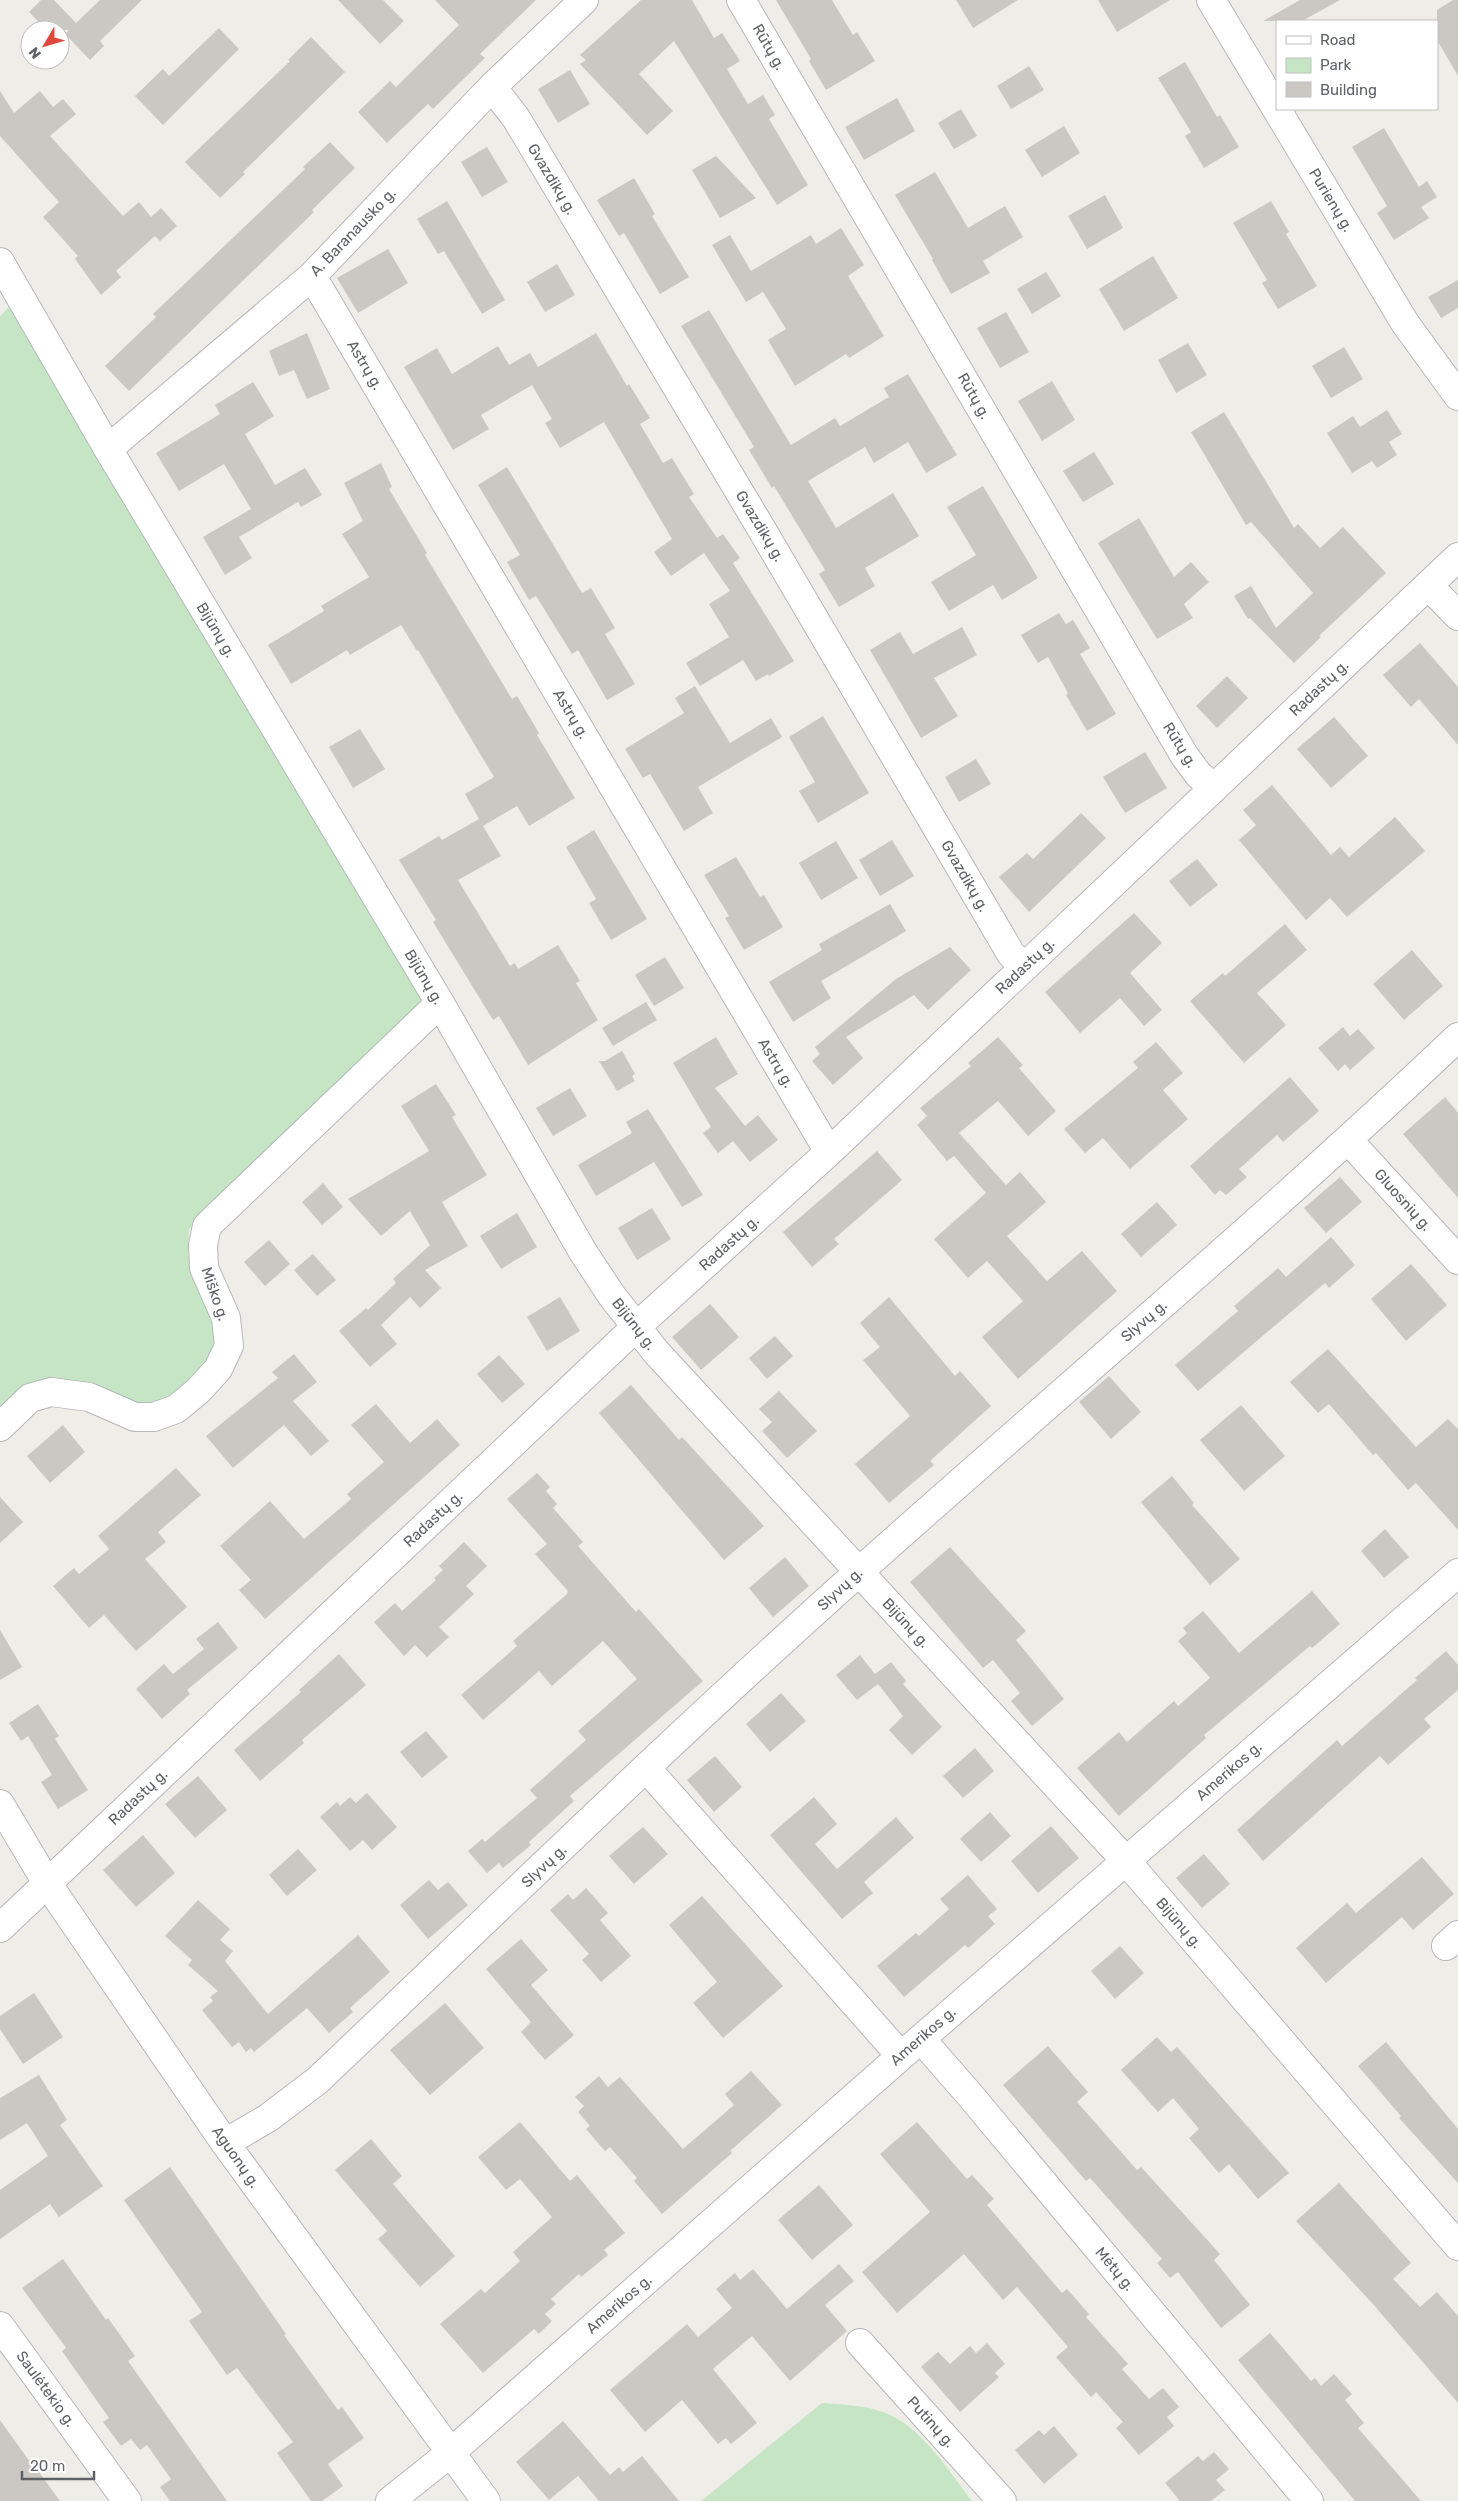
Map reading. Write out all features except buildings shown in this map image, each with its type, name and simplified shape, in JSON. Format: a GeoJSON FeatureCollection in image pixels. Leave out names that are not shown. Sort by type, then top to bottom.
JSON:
{"type":"FeatureCollection","features":[{"type":"Feature","properties":{"kind":"street","name":"A. Baranausko g."},"geometry":{"type":"LineString","coordinates":[[108,449],[312,276],[492,87],[584,0]]}},
{"type":"Feature","properties":{"kind":"street","name":"Rūtų g."},"geometry":{"type":"LineString","coordinates":[[741,0],[1184,755],[1198,774],[1213,788]]}},
{"type":"Feature","properties":{"kind":"street","name":"Purienų g."},"geometry":{"type":"LineString","coordinates":[[1212,0],[1276,107]]}},
{"type":"Feature","properties":{"kind":"street","name":"Gvazdikų g."},"geometry":{"type":"LineString","coordinates":[[492,87],[516,118],[763,531],[1010,954],[1024,967]]}},
{"type":"Feature","properties":{"kind":"street","name":"Purienų g."},"geometry":{"type":"LineString","coordinates":[[1278,110],[1405,323],[1458,396]]}},
{"type":"Feature","properties":{"kind":"street","name":"Bijūnų g."},"geometry":{"type":"LineString","coordinates":[[3,275],[440,1004],[583,1252],[612,1296],[656,1352],[1126,1861],[1458,2246]]}},
{"type":"Feature","properties":{"kind":"street","name":"Astrų g."},"geometry":{"type":"LineString","coordinates":[[312,276],[829,1152]]}},
{"type":"Feature","properties":{"kind":"street","name":"Radastų g."},"geometry":{"type":"LineString","coordinates":[[0,1928],[636,1327],[829,1152],[1458,557]]}},
{"type":"Feature","properties":{"kind":"street"},"geometry":{"type":"LineString","coordinates":[[1428,585],[1458,616]]}},
{"type":"Feature","properties":{"kind":"street","name":"Miško g."},"geometry":{"type":"LineString","coordinates":[[0,1427],[30,1398],[51,1392],[89,1397],[135,1417],[154,1418],[176,1409],[198,1391],[218,1369],[229,1346],[226,1318],[204,1268],[203,1245],[207,1226],[440,1004]]}},
{"type":"Feature","properties":{"kind":"street","name":"Slyvų g."},"geometry":{"type":"LineString","coordinates":[[225,2143],[268,2118],[318,2080],[646,1769],[859,1572],[1349,1140],[1458,1037]]}},
{"type":"Feature","properties":{"kind":"street","name":"Gluosnių g."},"geometry":{"type":"LineString","coordinates":[[1349,1140],[1458,1260]]}},
{"type":"Feature","properties":{"kind":"street","name":"Amerikos g."},"geometry":{"type":"LineString","coordinates":[[390,2501],[449,2454],[911,2047],[1458,1573]]}},
{"type":"Feature","properties":{"kind":"street","name":"Mėtų g."},"geometry":{"type":"LineString","coordinates":[[646,1769],[911,2047],[969,2094],[1309,2501]]}},
{"type":"Feature","properties":{"kind":"street","name":"Aguonų g."},"geometry":{"type":"LineString","coordinates":[[0,1804],[47,1884],[225,2143],[449,2454],[486,2501]]}},
{"type":"Feature","properties":{"kind":"street","name":"Saulėtekio g."},"geometry":{"type":"LineString","coordinates":[[0,2326],[127,2501]]}},
{"type":"Feature","properties":{"kind":"street","name":"Putinų g."},"geometry":{"type":"LineString","coordinates":[[860,2342],[1002,2501]]}},
{"type":"Feature","properties":{"kind":"green space"},"geometry":{"type":"Polygon","coordinates":[[[9,307],[426,1002],[189,1229],[188,1256],[218,1328],[215,1350],[205,1368],[166,1400],[147,1408],[52,1383],[23,1386],[0,1408],[0,316],[9,307]]]}},
{"type":"Feature","properties":{"kind":"green space"},"geometry":{"type":"Polygon","coordinates":[[[822,2403],[858,2406],[877,2410],[905,2424],[927,2443],[972,2501],[701,2501],[822,2403]]]}}]}
